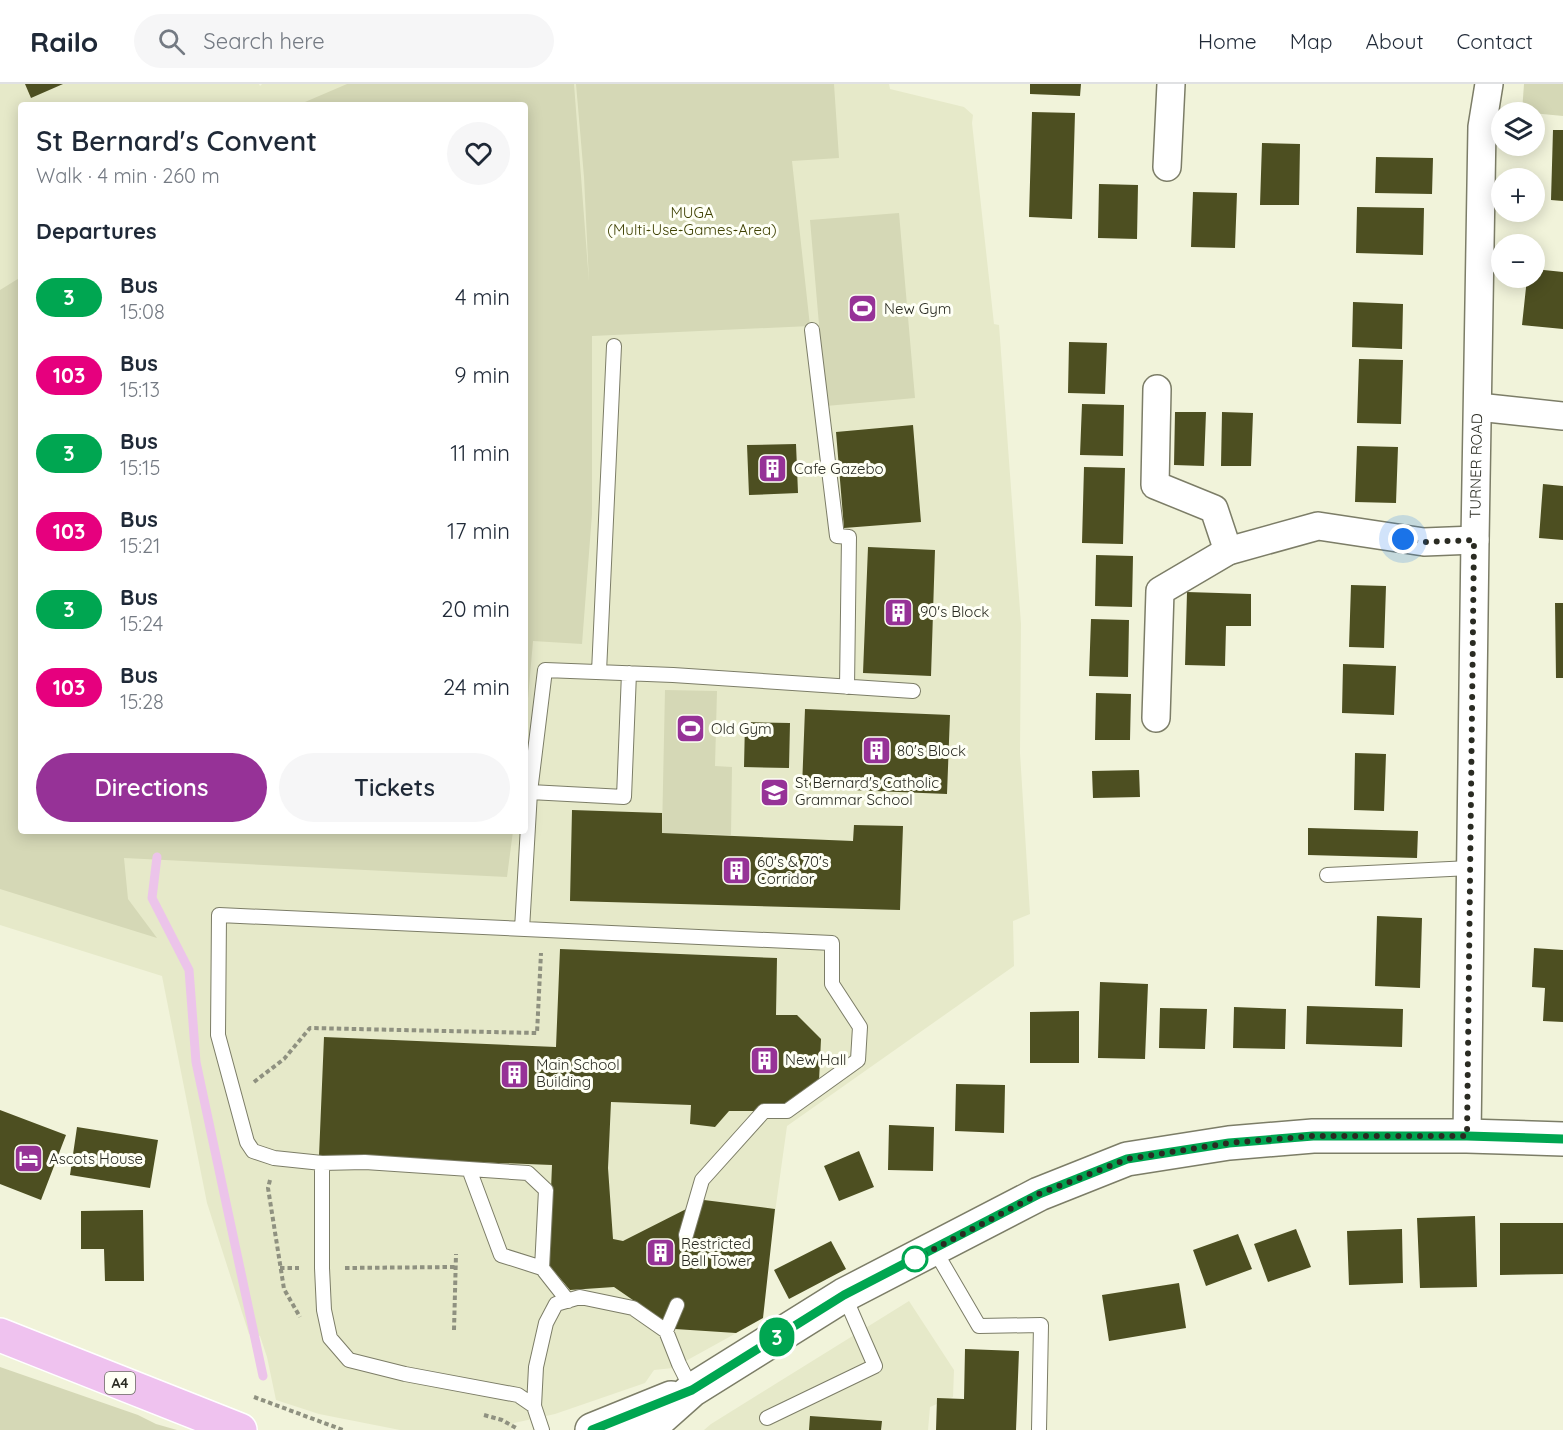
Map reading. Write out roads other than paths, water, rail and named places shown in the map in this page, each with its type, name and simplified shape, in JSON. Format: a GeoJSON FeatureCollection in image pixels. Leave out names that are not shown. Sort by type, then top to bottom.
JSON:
{"type":"FeatureCollection","features":[{"type":"Feature","properties":{"kind":"main road","name":"A4"},"geometry":{"type":"LineString","coordinates":[[0,1335],[240,1430]]}},
{"type":"Feature","properties":{"kind":"street"},"geometry":{"type":"LineString","coordinates":[[1167,167],[1171,84]]}},
{"type":"Feature","properties":{"kind":"street","name":"TURNER ROAD"},"geometry":{"type":"LineString","coordinates":[[1467,1136],[1474,540],[1482,127],[1489,84]]}},
{"type":"Feature","properties":{"kind":"street"},"geometry":{"type":"LineString","coordinates":[[1157,388],[1155,485],[1214,508],[1228,551]]}},
{"type":"Feature","properties":{"kind":"street"},"geometry":{"type":"LineString","coordinates":[[1478,407],[1563,416]]}},
{"type":"Feature","properties":{"kind":"street"},"geometry":{"type":"LineString","coordinates":[[1156,718],[1160,591],[1228,551],[1318,526],[1424,542],[1474,540]]}},
{"type":"Feature","properties":{"kind":"street"},"geometry":{"type":"LineString","coordinates":[[647,1430],[692,1390],[844,1295],[1039,1194],[1127,1159],[1229,1143],[1313,1136],[1467,1136],[1563,1139]]}},
{"type":"Feature","properties":{"kind":"street"},"geometry":{"type":"LineString","coordinates":[[592,1430],[692,1390]]}},
{"type":"Feature","properties":{"kind":"street"},"geometry":{"type":"LineString","coordinates":[[664,1430],[692,1390]]}},
{"type":"Feature","properties":{"kind":"lane"},"geometry":{"type":"LineString","coordinates":[[812,330],[837,536],[849,537],[847,687]]}},
{"type":"Feature","properties":{"kind":"lane"},"geometry":{"type":"LineString","coordinates":[[599,672],[615,346]]}},
{"type":"Feature","properties":{"kind":"lane"},"geometry":{"type":"LineString","coordinates":[[528,826],[545,670],[673,675],[913,691]]}},
{"type":"Feature","properties":{"kind":"lane"},"geometry":{"type":"LineString","coordinates":[[530,792],[624,797],[629,673]]}},
{"type":"Feature","properties":{"kind":"lane"},"geometry":{"type":"LineString","coordinates":[[522,929],[528,834]]}},
{"type":"Feature","properties":{"kind":"lane"},"geometry":{"type":"LineString","coordinates":[[1327,875],[1470,868]]}},
{"type":"Feature","properties":{"kind":"lane"},"geometry":{"type":"LineString","coordinates":[[542,1268],[546,1190],[528,1173],[366,1162],[322,1163],[274,1158],[254,1151],[247,1142],[218,1035],[219,915],[832,943],[832,984],[860,1026],[858,1060],[787,1111],[764,1111],[702,1179],[686,1235]]}},
{"type":"Feature","properties":{"kind":"lane"},"geometry":{"type":"LineString","coordinates":[[322,1163],[324,1310],[330,1338],[349,1360],[405,1374],[518,1395],[534,1406]]}},
{"type":"Feature","properties":{"kind":"lane"},"geometry":{"type":"LineString","coordinates":[[469,1169],[501,1255],[542,1268],[568,1301]]}},
{"type":"Feature","properties":{"kind":"lane"},"geometry":{"type":"LineString","coordinates":[[934,1249],[979,1326],[1041,1326],[1039,1430]]}},
{"type":"Feature","properties":{"kind":"lane"},"geometry":{"type":"LineString","coordinates":[[767,1418],[875,1366],[844,1295]]}},
{"type":"Feature","properties":{"kind":"lane"},"geometry":{"type":"LineString","coordinates":[[542,1430],[534,1406],[536,1367],[546,1323],[556,1304],[580,1297],[633,1308],[666,1331],[692,1390]]}},
{"type":"Feature","properties":{"kind":"lane"},"geometry":{"type":"LineString","coordinates":[[666,1331],[677,1305]]}},
{"type":"Feature","properties":{"kind":"waterway"},"geometry":{"type":"LineString","coordinates":[[157,857],[152,898],[189,970],[196,1062],[263,1376]]}},
{"type":"Feature","properties":{"kind":"place","name":"New Gym"},"geometry":{"type":"Point","coordinates":[863,309]}},
{"type":"Feature","properties":{"kind":"place","name":"Cafe Gazebo"},"geometry":{"type":"Point","coordinates":[773,469]}},
{"type":"Feature","properties":{"kind":"place","name":"90's Block"},"geometry":{"type":"Point","coordinates":[899,612]}},
{"type":"Feature","properties":{"kind":"place","name":"Old Gym"},"geometry":{"type":"Point","coordinates":[690,729]}},
{"type":"Feature","properties":{"kind":"place","name":"80's Block"},"geometry":{"type":"Point","coordinates":[876,751]}},
{"type":"Feature","properties":{"kind":"place","name":"St Bernard's Catholic Grammar School"},"geometry":{"type":"Point","coordinates":[774,792]}},
{"type":"Feature","properties":{"kind":"place","name":"60's & 70's Corridor"},"geometry":{"type":"Point","coordinates":[736,871]}},
{"type":"Feature","properties":{"kind":"place","name":"New Hall"},"geometry":{"type":"Point","coordinates":[764,1060]}},
{"type":"Feature","properties":{"kind":"place","name":"Main School Building"},"geometry":{"type":"Point","coordinates":[515,1074]}},
{"type":"Feature","properties":{"kind":"place","name":"Ascots House"},"geometry":{"type":"Point","coordinates":[28,1159]}},
{"type":"Feature","properties":{"kind":"place","name":"Restricted Bell Tower"},"geometry":{"type":"Point","coordinates":[660,1253]}},
{"type":"Feature","properties":{"kind":"park label","name":"MUGA (Multi-Use-Games-Area)"},"geometry":{"type":"Point","coordinates":[692,222]}}]}
